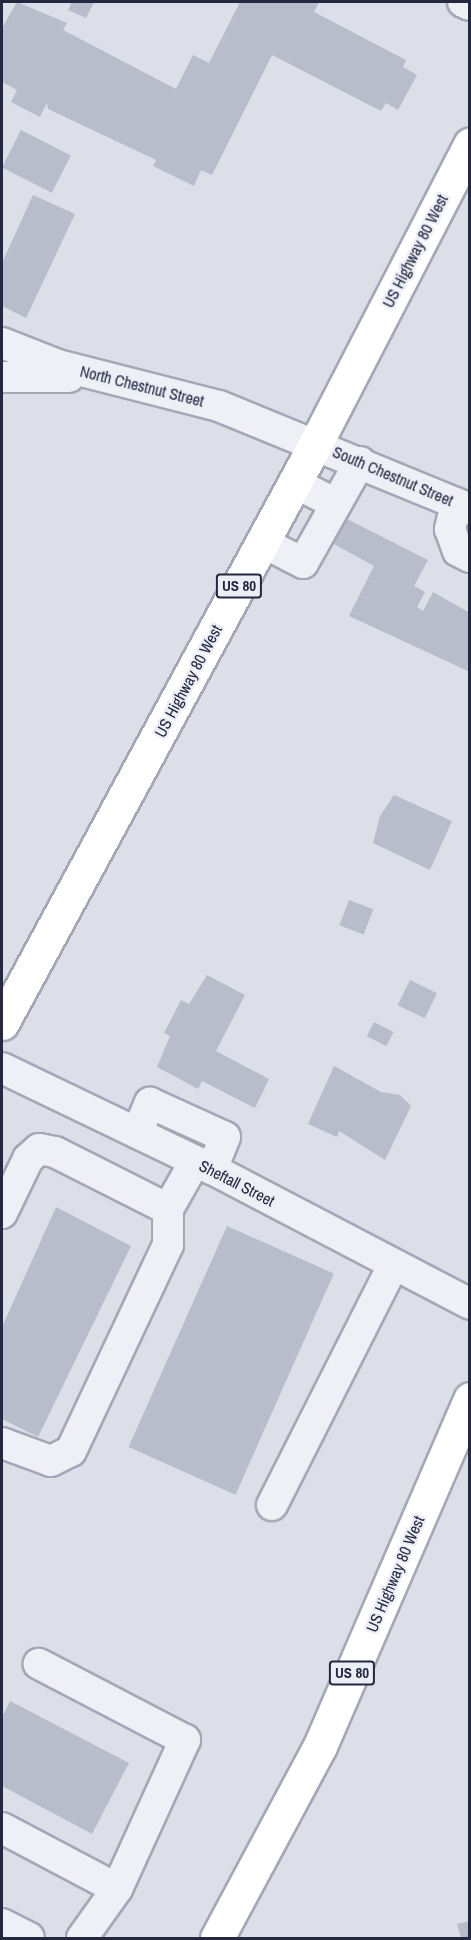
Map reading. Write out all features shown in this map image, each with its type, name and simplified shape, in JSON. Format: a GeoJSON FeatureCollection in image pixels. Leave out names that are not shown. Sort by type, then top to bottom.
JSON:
{"type":"FeatureCollection","features":[{"type":"Feature","properties":{"kind":"main road","name":"US Highway 80 West"},"geometry":{"type":"LineString","coordinates":[[2,1023],[316,443],[470,144]]}},
{"type":"Feature","properties":{"kind":"main road","name":"US Highway 80 West"},"geometry":{"type":"LineString","coordinates":[[217,1938],[320,1746],[470,1399]]}},
{"type":"Feature","properties":{"kind":"street"},"geometry":{"type":"LineString","coordinates":[[463,2],[470,5]]}},
{"type":"Feature","properties":{"kind":"street","name":"North Chestnut Street"},"geometry":{"type":"LineString","coordinates":[[2,343],[125,382],[199,399],[316,443]]}},
{"type":"Feature","properties":{"kind":"street"},"geometry":{"type":"LineString","coordinates":[[2,377],[125,382]]}},
{"type":"Feature","properties":{"kind":"street","name":"South Chestnut Street"},"geometry":{"type":"LineString","coordinates":[[316,443],[463,506]]}},
{"type":"Feature","properties":{"kind":"street"},"geometry":{"type":"LineString","coordinates":[[262,542],[303,563],[360,462]]}},
{"type":"Feature","properties":{"kind":"street"},"geometry":{"type":"LineString","coordinates":[[294,483],[336,504]]}},
{"type":"Feature","properties":{"kind":"street"},"geometry":{"type":"LineString","coordinates":[[463,506],[450,529],[458,551],[470,557]]}},
{"type":"Feature","properties":{"kind":"street"},"geometry":{"type":"LineString","coordinates":[[2,1068],[137,1133],[150,1103],[225,1137],[168,1209],[168,1245],[71,1451],[63,1459],[45,1460],[2,1443]]}},
{"type":"Feature","properties":{"kind":"street"},"geometry":{"type":"LineString","coordinates":[[2,1213],[28,1160],[39,1149],[55,1152],[168,1209]]}},
{"type":"Feature","properties":{"kind":"street","name":"Sheftall Street"},"geometry":{"type":"LineString","coordinates":[[204,1165],[470,1304]]}},
{"type":"Feature","properties":{"kind":"street"},"geometry":{"type":"LineString","coordinates":[[272,1505],[393,1264]]}},
{"type":"Feature","properties":{"kind":"street"},"geometry":{"type":"LineString","coordinates":[[39,1664],[184,1740],[117,1889],[82,1938]]}},
{"type":"Feature","properties":{"kind":"street"},"geometry":{"type":"LineString","coordinates":[[2,1828],[117,1889]]}},
{"type":"Feature","properties":{"kind":"street"},"geometry":{"type":"LineString","coordinates":[[2,1924],[29,1938]]}},
{"type":"Feature","properties":{"kind":"building"},"geometry":{"type":"Polygon","coordinates":[[[17,2],[67,23],[63,30],[176,89],[193,55],[209,63],[240,2],[319,2],[314,12],[406,60],[403,67],[417,75],[398,110],[386,103],[381,111],[272,55],[212,175],[201,170],[194,186],[153,166],[156,160],[48,109],[47,103],[40,117],[11,102],[17,90],[2,82],[2,28],[17,2]]]}},
{"type":"Feature","properties":{"kind":"building"},"geometry":{"type":"Polygon","coordinates":[[[72,2],[94,2],[86,18],[68,10],[72,2]]]}},
{"type":"Feature","properties":{"kind":"building"},"geometry":{"type":"Polygon","coordinates":[[[21,130],[71,155],[52,193],[2,167],[21,130]]]}},
{"type":"Feature","properties":{"kind":"building"},"geometry":{"type":"Polygon","coordinates":[[[33,195],[75,214],[26,318],[2,306],[2,263],[33,195]]]}},
{"type":"Feature","properties":{"kind":"building"},"geometry":{"type":"Polygon","coordinates":[[[345,518],[428,560],[414,586],[425,592],[417,607],[423,611],[433,592],[470,613],[470,672],[349,616],[374,566],[332,543],[345,518]]]}},
{"type":"Feature","properties":{"kind":"building"},"geometry":{"type":"Polygon","coordinates":[[[394,795],[452,821],[430,870],[373,843],[380,816],[394,795]]]}},
{"type":"Feature","properties":{"kind":"building"},"geometry":{"type":"Polygon","coordinates":[[[349,900],[373,909],[364,935],[339,925],[349,900]]]}},
{"type":"Feature","properties":{"kind":"building"},"geometry":{"type":"Polygon","coordinates":[[[207,975],[245,995],[216,1051],[269,1079],[255,1108],[202,1081],[198,1089],[157,1067],[170,1036],[164,1033],[181,1000],[189,1004],[207,975]]]}},
{"type":"Feature","properties":{"kind":"building"},"geometry":{"type":"Polygon","coordinates":[[[410,980],[437,993],[425,1018],[398,1005],[410,980]]]}},
{"type":"Feature","properties":{"kind":"building"},"geometry":{"type":"Polygon","coordinates":[[[374,1022],[394,1032],[386,1046],[367,1036],[374,1022]]]}},
{"type":"Feature","properties":{"kind":"building"},"geometry":{"type":"Polygon","coordinates":[[[334,1066],[381,1092],[400,1095],[411,1106],[385,1160],[339,1131],[337,1137],[308,1124],[334,1066]]]}},
{"type":"Feature","properties":{"kind":"building"},"geometry":{"type":"Polygon","coordinates":[[[56,1207],[131,1246],[38,1437],[2,1419],[2,1327],[56,1207]]]}},
{"type":"Feature","properties":{"kind":"building"},"geometry":{"type":"Polygon","coordinates":[[[227,1226],[334,1274],[235,1495],[129,1447],[227,1226]]]}},
{"type":"Feature","properties":{"kind":"building"},"geometry":{"type":"Polygon","coordinates":[[[10,1701],[129,1763],[92,1834],[2,1786],[2,1717],[10,1701]]]}},
{"type":"Feature","properties":{"kind":"building"},"geometry":{"type":"Polygon","coordinates":[[[470,1921],[470,1938],[461,1938],[457,1924],[470,1921]]]}}]}
